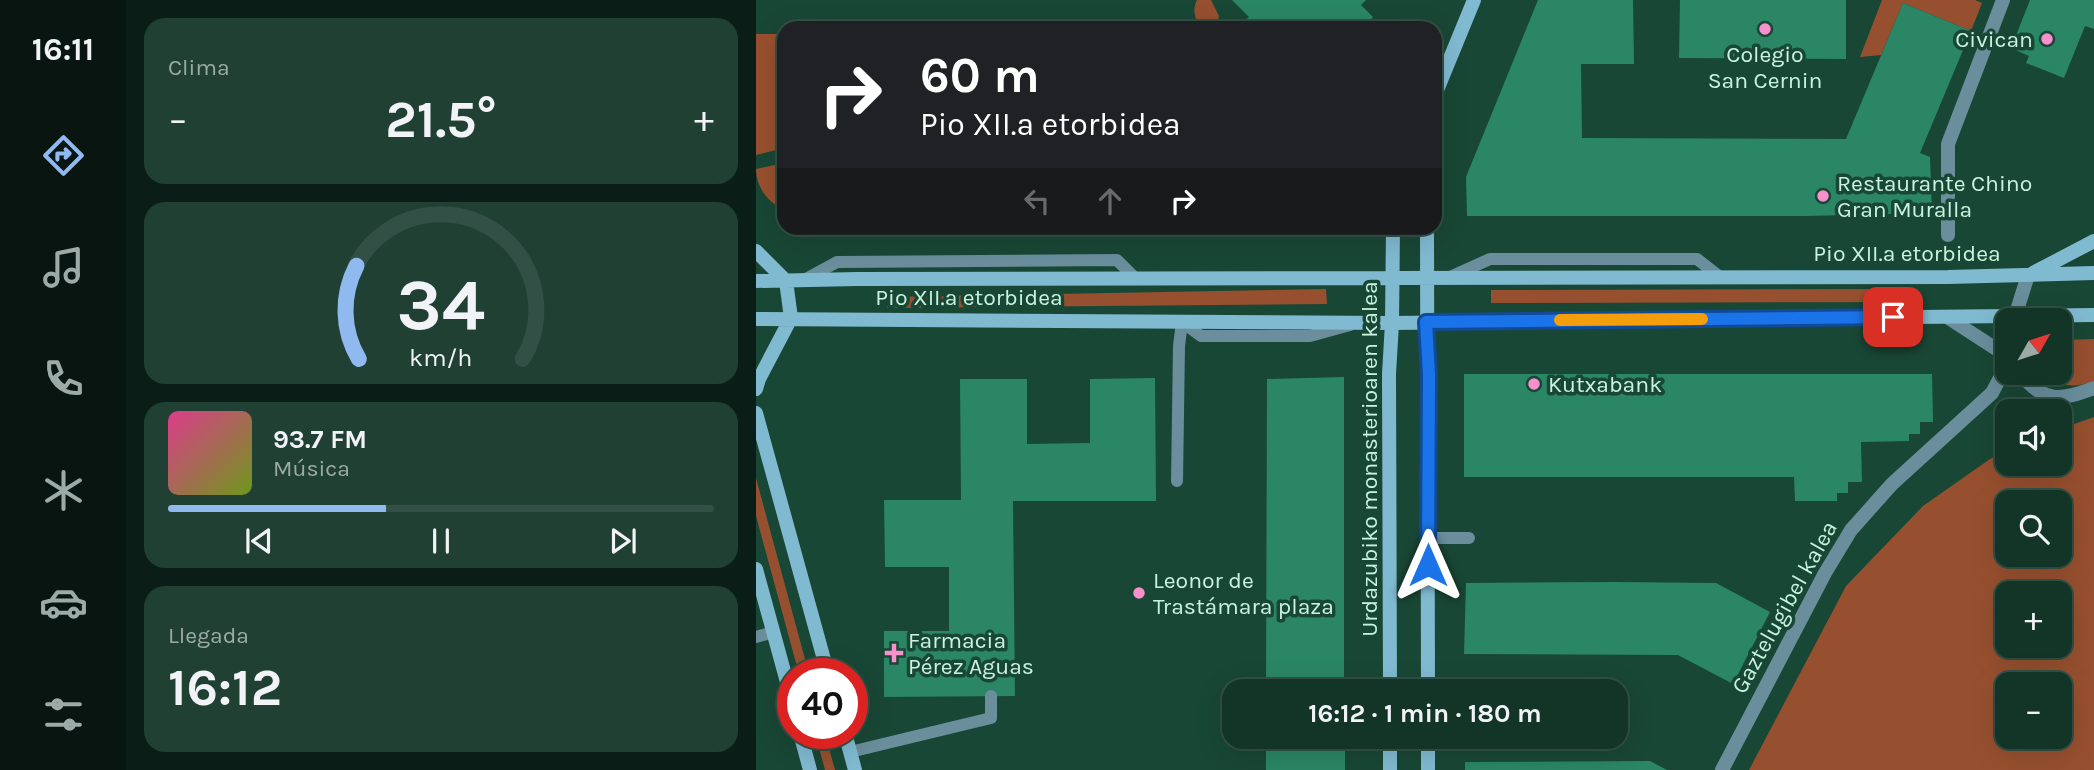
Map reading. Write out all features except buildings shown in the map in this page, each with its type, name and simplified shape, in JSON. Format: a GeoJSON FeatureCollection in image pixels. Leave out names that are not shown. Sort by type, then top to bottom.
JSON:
{"type":"FeatureCollection","features":[{"type":"Feature","properties":{"kind":"main road"},"geometry":{"type":"LineString","coordinates":[[1442,78],[1474,0]]}},
{"type":"Feature","properties":{"kind":"main road","name":"Urdazubiko monasterioaren kalea"},"geometry":{"type":"LineString","coordinates":[[1390,679],[1389,374],[1393,235]]}},
{"type":"Feature","properties":{"kind":"main road"},"geometry":{"type":"LineString","coordinates":[[1427,235],[1428,679]]}},
{"type":"Feature","properties":{"kind":"main road"},"geometry":{"type":"LineString","coordinates":[[2028,275],[2094,241]]}},
{"type":"Feature","properties":{"kind":"main road"},"geometry":{"type":"LineString","coordinates":[[756,251],[786,281],[791,318],[757,382]]}},
{"type":"Feature","properties":{"kind":"main road","name":"Pio XII.a etorbidea"},"geometry":{"type":"LineString","coordinates":[[756,281],[2094,273]]}},
{"type":"Feature","properties":{"kind":"main road","name":"Pio XII.a etorbidea"},"geometry":{"type":"LineString","coordinates":[[2072,316],[2094,315]]}},
{"type":"Feature","properties":{"kind":"main road","name":"Pio XII.a etorbidea"},"geometry":{"type":"LineString","coordinates":[[756,318],[1392,323],[1995,318]]}},
{"type":"Feature","properties":{"kind":"main road"},"geometry":{"type":"LineString","coordinates":[[756,413],[824,658]]}},
{"type":"Feature","properties":{"kind":"main road"},"geometry":{"type":"LineString","coordinates":[[756,569],[781,658]]}},
{"type":"Feature","properties":{"kind":"main road"},"geometry":{"type":"LineString","coordinates":[[804,749],[810,770]]}},
{"type":"Feature","properties":{"kind":"main road"},"geometry":{"type":"LineString","coordinates":[[849,749],[855,770]]}},
{"type":"Feature","properties":{"kind":"main road"},"geometry":{"type":"LineString","coordinates":[[1390,749],[1390,770]]}},
{"type":"Feature","properties":{"kind":"main road"},"geometry":{"type":"LineString","coordinates":[[1428,749],[1428,770]]}},
{"type":"Feature","properties":{"kind":"street"},"geometry":{"type":"LineString","coordinates":[[1948,235],[1948,144],[2004,0]]}},
{"type":"Feature","properties":{"kind":"street"},"geometry":{"type":"LineString","coordinates":[[2018,308],[2028,275]]}},
{"type":"Feature","properties":{"kind":"street"},"geometry":{"type":"LineString","coordinates":[[1947,317],[1995,347]]}},
{"type":"Feature","properties":{"kind":"street","name":"Gaztelugibel kalea"},"geometry":{"type":"LineString","coordinates":[[1722,770],[1825,573],[1851,530],[1892,484],[1992,393],[1996,385]]}},
{"type":"Feature","properties":{"kind":"street"},"geometry":{"type":"LineString","coordinates":[[2031,385],[2048,395],[2065,399],[2094,388]]}},
{"type":"Feature","properties":{"kind":"lane"},"geometry":{"type":"LineString","coordinates":[[1177,481],[1179,346],[1182,322]]}},
{"type":"Feature","properties":{"kind":"lane"},"geometry":{"type":"LineString","coordinates":[[1428,538],[1469,538]]}},
{"type":"Feature","properties":{"kind":"lane"},"geometry":{"type":"LineString","coordinates":[[756,637],[774,632]]}},
{"type":"Feature","properties":{"kind":"lane"},"geometry":{"type":"LineString","coordinates":[[850,752],[991,718],[990,696]]}},
{"type":"Feature","properties":{"kind":"shaded area"},"geometry":{"type":"Polygon","coordinates":[[[1197,0],[1211,0],[1219,16],[1218,21],[1197,21],[1197,0]]]}},
{"type":"Feature","properties":{"kind":"shaded area"},"geometry":{"type":"Polygon","coordinates":[[[1882,0],[1975,0],[1982,3],[1971,31],[1903,3],[1881,55],[1860,57],[1882,0]]]}},
{"type":"Feature","properties":{"kind":"shaded area"},"geometry":{"type":"Polygon","coordinates":[[[756,34],[777,34],[777,150],[756,155],[756,34]]]}},
{"type":"Feature","properties":{"kind":"shaded area"},"geometry":{"type":"Polygon","coordinates":[[[777,164],[777,206],[764,194],[756,169],[777,164]]]}},
{"type":"Feature","properties":{"kind":"shaded area"},"geometry":{"type":"Polygon","coordinates":[[[1326,289],[1327,304],[887,308],[887,297],[1326,289]]]}},
{"type":"Feature","properties":{"kind":"shaded area"},"geometry":{"type":"Polygon","coordinates":[[[1917,289],[1916,302],[1491,303],[1491,290],[1917,289]]]}},
{"type":"Feature","properties":{"kind":"shaded area"},"geometry":{"type":"Polygon","coordinates":[[[2094,339],[2094,381],[2072,385],[2072,340],[2094,339]]]}},
{"type":"Feature","properties":{"kind":"shaded area"},"geometry":{"type":"Polygon","coordinates":[[[2094,417],[2094,770],[1749,770],[1846,586],[1923,506],[1995,457],[1995,476],[2072,476],[2072,425],[2094,417]]]}},
{"type":"Feature","properties":{"kind":"shaded area"},"geometry":{"type":"Polygon","coordinates":[[[756,478],[805,658],[795,658],[756,516],[756,478]]]}},
{"type":"Feature","properties":{"kind":"shaded area"},"geometry":{"type":"Polygon","coordinates":[[[819,749],[829,749],[835,770],[825,770],[819,749]]]}},
{"type":"Feature","properties":{"kind":"slow traffic"},"geometry":{"type":"LineString","coordinates":[[1560,320],[1702,319]]}},
{"type":"Feature","properties":{"kind":"place","name":"Colegio San Cernin"},"geometry":{"type":"Point","coordinates":[1765,29]}},
{"type":"Feature","properties":{"kind":"place","name":"Civican"},"geometry":{"type":"Point","coordinates":[2047,39]}},
{"type":"Feature","properties":{"kind":"place","name":"Restaurante Chino Gran Muralla"},"geometry":{"type":"Point","coordinates":[1823,196]}},
{"type":"Feature","properties":{"kind":"place","name":"Kutxabank"},"geometry":{"type":"Point","coordinates":[1534,384]}},
{"type":"Feature","properties":{"kind":"place","name":"Leonor de Trastámara plaza"},"geometry":{"type":"Point","coordinates":[1139,593]}},
{"type":"Feature","properties":{"kind":"place","name":"Farmacia Pérez Aguas"},"geometry":{"type":"Point","coordinates":[894,653]}},
{"type":"Feature","properties":{"kind":"route"},"geometry":{"type":"LineString","coordinates":[[1428,565],[1429,375],[1426,322],[1893,317]]}}]}
